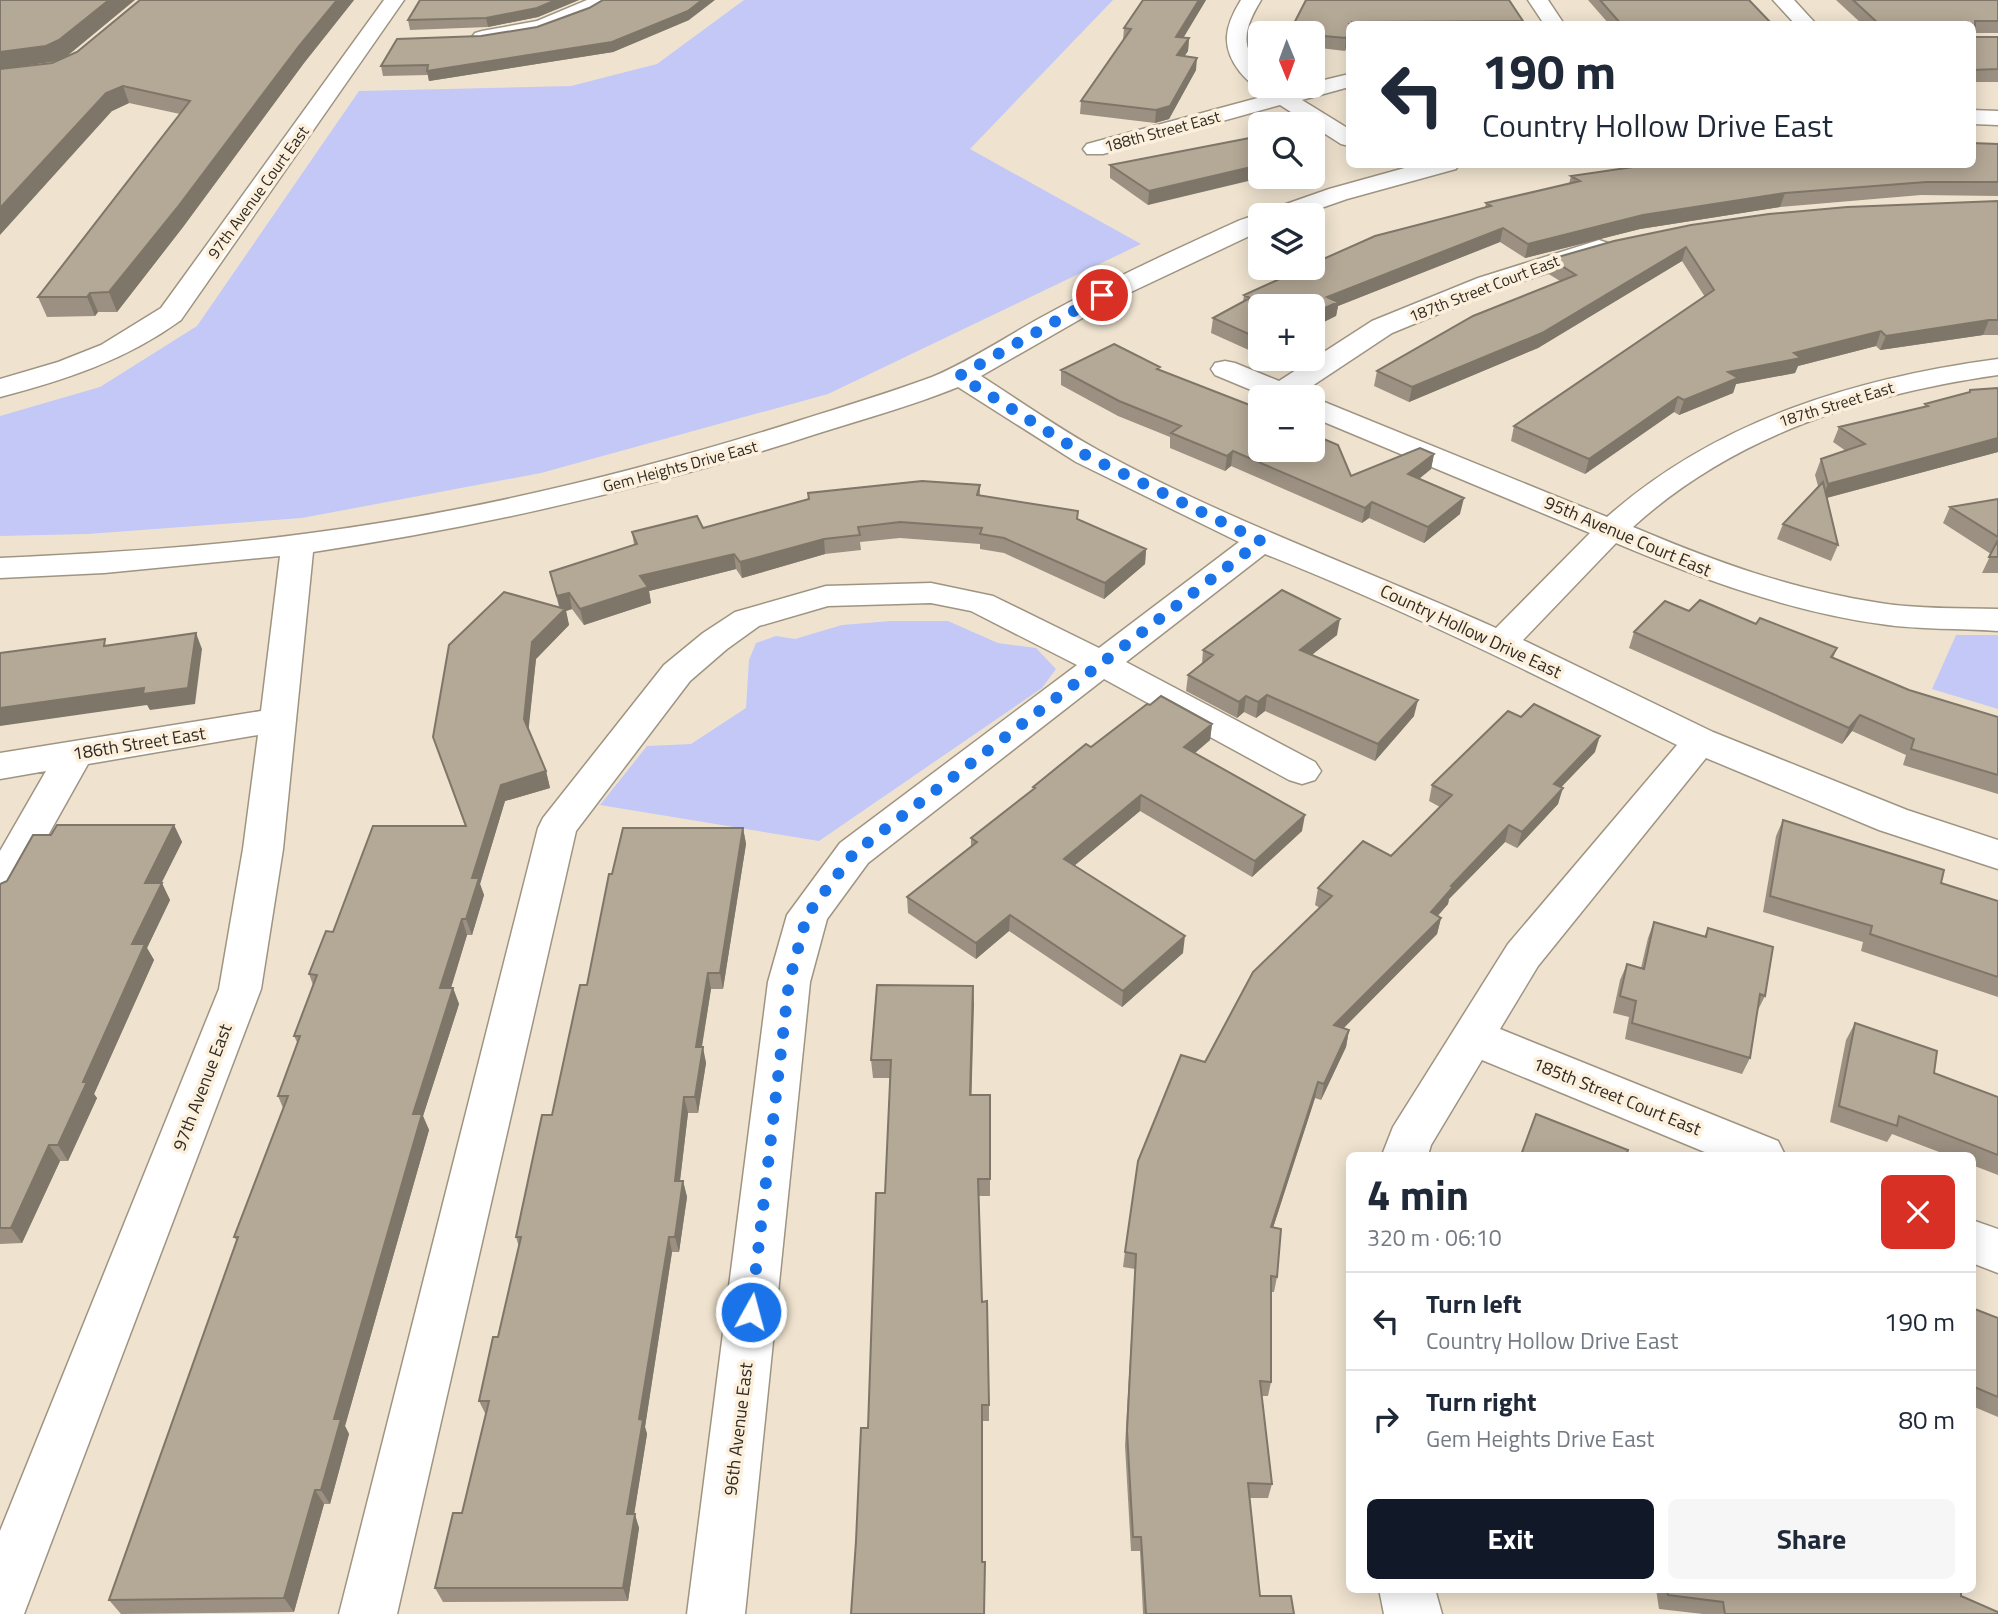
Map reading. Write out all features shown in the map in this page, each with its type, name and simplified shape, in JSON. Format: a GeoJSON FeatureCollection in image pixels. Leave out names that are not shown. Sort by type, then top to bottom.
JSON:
{"type":"FeatureCollection","features":[{"type":"Feature","properties":{"kind":"street","name":"97th Avenue Court East"},"geometry":{"type":"LineString","coordinates":[[0,388],[99,357],[145,334],[171,314],[394,0]]}},
{"type":"Feature","properties":{"kind":"street"},"geometry":{"type":"LineString","coordinates":[[462,39],[497,36],[557,20],[582,12],[601,0]]}},
{"type":"Feature","properties":{"kind":"street"},"geometry":{"type":"LineString","coordinates":[[1248,67],[1237,54],[1234,36],[1241,16],[1251,0]]}},
{"type":"Feature","properties":{"kind":"street"},"geometry":{"type":"LineString","coordinates":[[1538,0],[1552,21]]}},
{"type":"Feature","properties":{"kind":"street"},"geometry":{"type":"LineString","coordinates":[[1783,0],[1803,21]]}},
{"type":"Feature","properties":{"kind":"street"},"geometry":{"type":"LineString","coordinates":[[368,39],[394,39]]}},
{"type":"Feature","properties":{"kind":"street","name":"188th Street East"},"geometry":{"type":"LineString","coordinates":[[1325,84],[1346,80]]}},
{"type":"Feature","properties":{"kind":"street","name":"188th Street East"},"geometry":{"type":"LineString","coordinates":[[1095,149],[1255,98]]}},
{"type":"Feature","properties":{"kind":"street"},"geometry":{"type":"LineString","coordinates":[[1284,98],[1346,137]]}},
{"type":"Feature","properties":{"kind":"street"},"geometry":{"type":"LineString","coordinates":[[1976,117],[1998,118]]}},
{"type":"Feature","properties":{"kind":"street"},"geometry":{"type":"LineString","coordinates":[[1309,203],[1398,169]]}},
{"type":"Feature","properties":{"kind":"street","name":"Gem Heights Drive East"},"geometry":{"type":"LineString","coordinates":[[0,568],[57,566],[298,544],[407,528],[534,503],[648,476],[759,445],[959,376],[1142,274],[1248,227]]}},
{"type":"Feature","properties":{"kind":"street","name":"187th Street Court East"},"geometry":{"type":"LineString","coordinates":[[1301,385],[1382,327],[1487,284],[1580,252],[1620,243]]}},
{"type":"Feature","properties":{"kind":"street","name":"187th Street East"},"geometry":{"type":"LineString","coordinates":[[1501,643],[1613,530],[1648,499],[1711,456],[1779,420],[1872,390],[1998,367]]}},
{"type":"Feature","properties":{"kind":"street"},"geometry":{"type":"LineString","coordinates":[[1225,369],[1263,385]]}},
{"type":"Feature","properties":{"kind":"street","name":"Country Hollow Drive East"},"geometry":{"type":"LineString","coordinates":[[959,376],[1087,456],[1261,541],[1373,585],[1501,643],[1700,741],[1893,820],[1998,855]]}},
{"type":"Feature","properties":{"kind":"street","name":"95th Avenue Court East"},"geometry":{"type":"LineString","coordinates":[[1325,411],[1718,574],[1800,598],[1882,614],[1956,620],[1998,620]]}},
{"type":"Feature","properties":{"kind":"street","name":"96th Avenue East"},"geometry":{"type":"LineString","coordinates":[[716,1614],[789,982],[807,915],[854,853],[1261,541]]}},
{"type":"Feature","properties":{"kind":"street","name":"97th Avenue East"},"geometry":{"type":"LineString","coordinates":[[0,1602],[240,989],[263,849],[298,544]]}},
{"type":"Feature","properties":{"kind":"street"},"geometry":{"type":"LineString","coordinates":[[368,1614],[557,828],[677,673],[715,641],[747,619],[826,596],[931,593],[981,603],[1102,662],[1302,771]]}},
{"type":"Feature","properties":{"kind":"street","name":"186th Street East"},"geometry":{"type":"LineString","coordinates":[[0,766],[278,720]]}},
{"type":"Feature","properties":{"kind":"street"},"geometry":{"type":"LineString","coordinates":[[1406,1152],[1409,1141],[1523,955],[1700,741]]}},
{"type":"Feature","properties":{"kind":"street"},"geometry":{"type":"LineString","coordinates":[[0,886],[75,754]]}},
{"type":"Feature","properties":{"kind":"street","name":"185th Street Court East"},"geometry":{"type":"LineString","coordinates":[[1472,1037],[1755,1152]]}},
{"type":"Feature","properties":{"kind":"street"},"geometry":{"type":"LineString","coordinates":[[1976,1243],[1998,1251]]}},
{"type":"Feature","properties":{"kind":"street"},"geometry":{"type":"LineString","coordinates":[[1408,1593],[1413,1614]]}},
{"type":"Feature","properties":{"kind":"shaded area"},"geometry":{"type":"Polygon","coordinates":[[[744,0],[1113,0],[970,149],[1141,244],[828,394],[541,473],[302,518],[88,534],[0,536],[0,416],[100,387],[197,326],[359,91],[571,86],[657,64],[744,0]]]}},
{"type":"Feature","properties":{"kind":"shaded area"},"geometry":{"type":"Polygon","coordinates":[[[891,621],[948,621],[998,643],[1036,648],[1056,669],[1042,688],[819,841],[600,805],[647,746],[691,744],[746,708],[749,660],[756,643],[776,636],[795,639],[842,625],[891,621]]]}},
{"type":"Feature","properties":{"kind":"shaded area"},"geometry":{"type":"Polygon","coordinates":[[[1956,635],[1998,635],[1998,709],[1932,689],[1956,635]]]}},
{"type":"Feature","properties":{"kind":"building"},"geometry":{"type":"Polygon","coordinates":[[[0,0],[109,0],[59,40],[46,46],[0,52],[0,0]]]}},
{"type":"Feature","properties":{"kind":"building"},"geometry":{"type":"Polygon","coordinates":[[[140,0],[337,0],[109,292],[90,293],[87,297],[38,297],[190,101],[123,86],[106,93],[0,208],[0,69],[52,63],[77,52],[140,0]]]}},
{"type":"Feature","properties":{"kind":"building"},"geometry":{"type":"Polygon","coordinates":[[[420,0],[556,0],[537,8],[486,18],[408,20],[420,0]]]}},
{"type":"Feature","properties":{"kind":"building"},"geometry":{"type":"Polygon","coordinates":[[[603,0],[702,0],[688,11],[612,42],[427,71],[428,65],[381,66],[397,39],[481,36],[537,27],[589,8],[603,0]]]}},
{"type":"Feature","properties":{"kind":"building"},"geometry":{"type":"Polygon","coordinates":[[[1143,0],[1199,0],[1176,37],[1189,38],[1177,55],[1197,58],[1170,106],[1156,110],[1081,101],[1131,29],[1124,28],[1143,0]]]}},
{"type":"Feature","properties":{"kind":"building"},"geometry":{"type":"Polygon","coordinates":[[[1306,0],[1509,0],[1523,21],[1346,21],[1346,38],[1325,36],[1325,21],[1295,21],[1306,0]]]}},
{"type":"Feature","properties":{"kind":"building"},"geometry":{"type":"Polygon","coordinates":[[[1600,0],[1749,0],[1769,21],[1618,21],[1600,0]]]}},
{"type":"Feature","properties":{"kind":"building"},"geometry":{"type":"Polygon","coordinates":[[[1853,0],[1998,0],[1998,21],[1876,21],[1853,0]]]}},
{"type":"Feature","properties":{"kind":"building"},"geometry":{"type":"Polygon","coordinates":[[[1976,37],[1998,37],[1998,69],[1976,70],[1976,37]]]}},
{"type":"Feature","properties":{"kind":"building"},"geometry":{"type":"Polygon","coordinates":[[[1248,138],[1248,168],[1149,191],[1110,165],[1248,138]]]}},
{"type":"Feature","properties":{"kind":"building"},"geometry":{"type":"Polygon","coordinates":[[[1976,143],[1998,144],[1998,182],[1926,182],[1785,193],[1643,215],[1528,244],[1503,228],[1327,297],[1338,302],[1325,308],[1325,294],[1244,295],[1277,280],[1325,280],[1325,258],[1375,236],[1491,206],[1486,203],[1580,181],[1571,176],[1626,168],[1976,168],[1976,143]]]}},
{"type":"Feature","properties":{"kind":"building"},"geometry":{"type":"Polygon","coordinates":[[[1998,201],[1998,320],[1886,336],[1881,331],[1794,353],[1801,358],[1728,372],[1738,378],[1684,400],[1678,397],[1589,459],[1514,426],[1714,290],[1686,247],[1542,333],[1412,387],[1377,371],[1473,316],[1576,275],[1551,259],[1614,241],[1691,225],[1769,214],[1847,207],[1998,201]]]}},
{"type":"Feature","properties":{"kind":"building"},"geometry":{"type":"Polygon","coordinates":[[[1248,299],[1248,334],[1213,318],[1248,299]]]}},
{"type":"Feature","properties":{"kind":"building"},"geometry":{"type":"Polygon","coordinates":[[[1114,344],[1160,367],[1157,369],[1248,404],[1248,457],[1233,451],[1227,456],[1171,433],[1181,426],[1119,401],[1061,370],[1114,344]]]}},
{"type":"Feature","properties":{"kind":"building"},"geometry":{"type":"Polygon","coordinates":[[[1998,388],[1998,438],[1828,484],[1821,459],[1865,444],[1839,427],[1928,406],[1925,404],[1970,390],[1998,388]]]}},
{"type":"Feature","properties":{"kind":"building"},"geometry":{"type":"Polygon","coordinates":[[[1325,440],[1338,445],[1351,476],[1420,448],[1434,454],[1408,474],[1464,498],[1428,527],[1372,502],[1365,508],[1258,462],[1325,462],[1325,440]]]}},
{"type":"Feature","properties":{"kind":"building"},"geometry":{"type":"Polygon","coordinates":[[[922,481],[980,485],[977,495],[1078,511],[1077,519],[1146,549],[1105,583],[1004,538],[980,534],[982,528],[900,522],[858,527],[860,535],[824,539],[740,562],[734,554],[640,576],[648,587],[580,609],[569,593],[557,596],[550,572],[637,544],[632,532],[697,516],[703,528],[809,499],[808,493],[922,481]]]}},
{"type":"Feature","properties":{"kind":"building"},"geometry":{"type":"Polygon","coordinates":[[[1823,482],[1838,545],[1783,524],[1823,482]]]}},
{"type":"Feature","properties":{"kind":"building"},"geometry":{"type":"Polygon","coordinates":[[[1998,499],[1998,537],[1950,507],[1998,499]]]}},
{"type":"Feature","properties":{"kind":"building"},"geometry":{"type":"Polygon","coordinates":[[[1998,540],[1998,557],[1989,557],[1998,540]]]}},
{"type":"Feature","properties":{"kind":"building"},"geometry":{"type":"Polygon","coordinates":[[[1282,590],[1340,619],[1300,650],[1418,700],[1378,744],[1267,695],[1258,702],[1246,696],[1239,702],[1188,675],[1213,655],[1203,650],[1282,590]]]}},
{"type":"Feature","properties":{"kind":"building"},"geometry":{"type":"Polygon","coordinates":[[[504,592],[565,609],[532,642],[524,719],[546,771],[501,785],[472,878],[479,878],[466,919],[462,919],[440,988],[453,988],[413,1114],[422,1114],[334,1419],[341,1419],[321,1490],[315,1490],[284,1598],[109,1600],[238,1237],[234,1237],[288,1096],[278,1096],[300,1036],[294,1036],[317,975],[309,974],[326,931],[333,932],[373,826],[466,826],[433,737],[449,645],[504,592]]]}},
{"type":"Feature","properties":{"kind":"building"},"geometry":{"type":"Polygon","coordinates":[[[1700,600],[1756,624],[1760,618],[1837,648],[1831,657],[1909,690],[1998,717],[1998,775],[1911,749],[1914,739],[1860,715],[1849,728],[1634,632],[1665,601],[1689,611],[1700,600]]]}},
{"type":"Feature","properties":{"kind":"building"},"geometry":{"type":"Polygon","coordinates":[[[196,633],[188,688],[143,694],[144,688],[0,708],[0,653],[105,639],[104,646],[196,633]]]}},
{"type":"Feature","properties":{"kind":"building"},"geometry":{"type":"Polygon","coordinates":[[[1161,696],[1212,724],[1184,747],[1305,815],[1255,861],[1141,795],[1064,859],[1185,936],[1123,991],[1010,915],[976,943],[907,897],[977,842],[971,838],[1086,744],[1091,747],[1161,696]]]}},
{"type":"Feature","properties":{"kind":"building"},"geometry":{"type":"Polygon","coordinates":[[[1534,704],[1600,736],[1554,784],[1563,788],[1522,832],[1509,825],[1451,886],[1453,887],[1431,912],[1441,918],[1334,1025],[1349,1030],[1324,1084],[1318,1082],[1271,1227],[1281,1229],[1277,1277],[1271,1276],[1271,1382],[1260,1381],[1272,1484],[1248,1483],[1260,1596],[1291,1596],[1294,1614],[1146,1614],[1141,1537],[1133,1537],[1127,1431],[1136,1254],[1125,1252],[1138,1161],[1181,1055],[1205,1062],[1253,972],[1332,896],[1318,888],[1363,841],[1391,856],[1452,795],[1432,785],[1508,711],[1521,717],[1534,704]]]}},
{"type":"Feature","properties":{"kind":"building"},"geometry":{"type":"Polygon","coordinates":[[[1783,820],[1944,870],[1941,883],[1998,901],[1998,977],[1870,934],[1872,926],[1770,896],[1783,820]]]}},
{"type":"Feature","properties":{"kind":"building"},"geometry":{"type":"Polygon","coordinates":[[[57,825],[174,825],[145,883],[162,883],[132,944],[145,944],[83,1082],[87,1082],[58,1145],[49,1145],[11,1228],[0,1228],[0,884],[7,881],[33,835],[51,835],[57,825]]]}},
{"type":"Feature","properties":{"kind":"building"},"geometry":{"type":"Polygon","coordinates":[[[623,828],[743,828],[720,973],[708,973],[696,1047],[703,1047],[695,1097],[684,1097],[675,1181],[683,1181],[675,1237],[669,1237],[639,1419],[643,1420],[627,1514],[635,1514],[623,1588],[435,1588],[453,1513],[462,1513],[489,1401],[479,1401],[493,1337],[498,1337],[521,1237],[516,1237],[542,1115],[552,1115],[580,985],[587,985],[609,874],[612,874],[623,828]]]}},
{"type":"Feature","properties":{"kind":"building"},"geometry":{"type":"Polygon","coordinates":[[[1654,922],[1706,937],[1708,928],[1773,947],[1765,996],[1760,994],[1750,1058],[1632,1023],[1636,1001],[1620,996],[1627,964],[1644,969],[1654,922]]]}},
{"type":"Feature","properties":{"kind":"building"},"geometry":{"type":"Polygon","coordinates":[[[877,985],[973,986],[970,1095],[990,1095],[990,1179],[978,1179],[982,1302],[987,1301],[989,1405],[982,1405],[984,1614],[851,1614],[861,1428],[868,1428],[876,1193],[885,1193],[891,1060],[871,1060],[877,985]]]}},
{"type":"Feature","properties":{"kind":"building"},"geometry":{"type":"Polygon","coordinates":[[[1855,1023],[1937,1051],[1934,1073],[1998,1097],[1998,1155],[1899,1116],[1897,1126],[1839,1106],[1855,1023]]]}},
{"type":"Feature","properties":{"kind":"building"},"geometry":{"type":"Polygon","coordinates":[[[1536,1114],[1628,1150],[1627,1152],[1522,1152],[1536,1114]]]}},
{"type":"Feature","properties":{"kind":"building"},"geometry":{"type":"Polygon","coordinates":[[[1976,1310],[1998,1318],[1998,1397],[1976,1388],[1976,1310]]]}},
{"type":"Feature","properties":{"kind":"building"},"geometry":{"type":"Polygon","coordinates":[[[1961,1593],[1961,1596],[1998,1614],[1725,1614],[1723,1602],[1668,1595],[1961,1593]]]}},
{"type":"Feature","properties":{"kind":"route"},"geometry":{"type":"LineString","coordinates":[[751,1312],[789,982],[807,915],[854,853],[1261,541],[1087,456],[959,376],[1102,295]]}}]}
